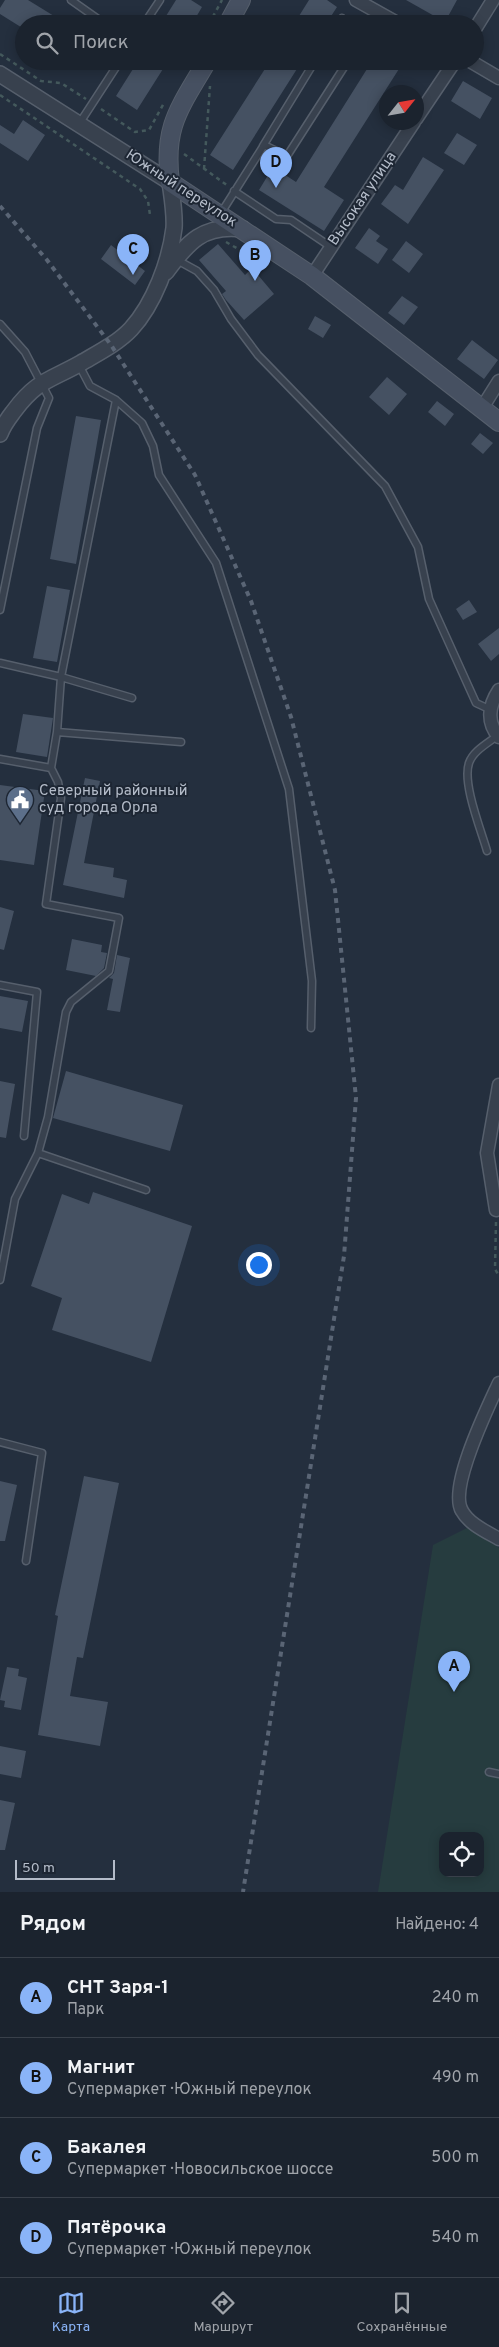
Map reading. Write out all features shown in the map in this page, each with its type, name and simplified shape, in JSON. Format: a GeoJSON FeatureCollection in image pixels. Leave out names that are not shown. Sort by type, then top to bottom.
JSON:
{"type":"FeatureCollection","features":[{"type":"Feature","properties":{"kind":"main road"},"geometry":{"type":"LineString","coordinates":[[170,182],[168,162],[171,128],[208,70]]}},
{"type":"Feature","properties":{"kind":"main road","name":"Южный переулок"},"geometry":{"type":"LineString","coordinates":[[170,182],[312,276],[499,422]]}},
{"type":"Feature","properties":{"kind":"street"},"geometry":{"type":"LineString","coordinates":[[356,0],[373,15]]}},
{"type":"Feature","properties":{"kind":"street"},"geometry":{"type":"LineString","coordinates":[[484,15],[493,0]]}},
{"type":"Feature","properties":{"kind":"street"},"geometry":{"type":"LineString","coordinates":[[484,69],[499,78]]}},
{"type":"Feature","properties":{"kind":"street"},"geometry":{"type":"LineString","coordinates":[[424,107],[449,70]]}},
{"type":"Feature","properties":{"kind":"street","name":"Южный переулок"},"geometry":{"type":"LineString","coordinates":[[0,74],[170,182]]}},
{"type":"Feature","properties":{"kind":"street","name":"Высокая улица"},"geometry":{"type":"LineString","coordinates":[[312,276],[409,130]]}},
{"type":"Feature","properties":{"kind":"street"},"geometry":{"type":"LineString","coordinates":[[158,283],[174,226],[170,182]]}},
{"type":"Feature","properties":{"kind":"street"},"geometry":{"type":"LineString","coordinates":[[0,434],[2,427],[26,395],[42,382],[79,364],[111,345],[130,330],[140,319],[158,283],[194,238],[223,228],[243,229]]}},
{"type":"Feature","properties":{"kind":"street"},"geometry":{"type":"LineString","coordinates":[[482,408],[499,380]]}},
{"type":"Feature","properties":{"kind":"street"},"geometry":{"type":"LineString","coordinates":[[498,736],[491,725],[489,709],[499,690]]}},
{"type":"Feature","properties":{"kind":"street"},"geometry":{"type":"LineString","coordinates":[[496,1210],[487,1153],[499,1085]]}},
{"type":"Feature","properties":{"kind":"street"},"geometry":{"type":"LineString","coordinates":[[499,1383],[478,1426],[462,1478],[458,1500],[462,1512],[472,1522],[499,1539]]}},
{"type":"Feature","properties":{"kind":"lane"},"geometry":{"type":"LineString","coordinates":[[71,0],[92,15]]}},
{"type":"Feature","properties":{"kind":"lane"},"geometry":{"type":"LineString","coordinates":[[150,15],[160,0]]}},
{"type":"Feature","properties":{"kind":"lane"},"geometry":{"type":"LineString","coordinates":[[79,124],[114,70]]}},
{"type":"Feature","properties":{"kind":"lane"},"geometry":{"type":"LineString","coordinates":[[220,214],[309,70]]}},
{"type":"Feature","properties":{"kind":"lane"},"geometry":{"type":"LineString","coordinates":[[263,146],[287,156],[342,70]]}},
{"type":"Feature","properties":{"kind":"lane"},"geometry":{"type":"LineString","coordinates":[[234,191],[276,219],[291,220],[332,246]]}},
{"type":"Feature","properties":{"kind":"lane"},"geometry":{"type":"LineString","coordinates":[[176,259],[197,271],[214,290],[231,319],[258,355],[385,486],[418,547],[429,599],[476,703],[489,709]]}},
{"type":"Feature","properties":{"kind":"lane"},"geometry":{"type":"LineString","coordinates":[[0,324],[25,352],[49,398],[37,428],[0,610]]}},
{"type":"Feature","properties":{"kind":"lane"},"geometry":{"type":"LineString","coordinates":[[79,364],[90,386],[116,400],[142,423],[153,446],[159,475],[216,563],[289,789],[312,981],[312,1028]]}},
{"type":"Feature","properties":{"kind":"lane"},"geometry":{"type":"LineString","coordinates":[[0,1280],[15,1199],[38,1153],[48,1117],[66,1012],[71,1002],[109,971],[119,918],[46,904],[61,798],[58,782],[51,768],[58,732],[61,677],[116,400]]}},
{"type":"Feature","properties":{"kind":"lane"},"geometry":{"type":"LineString","coordinates":[[0,663],[61,677],[132,698]]}},
{"type":"Feature","properties":{"kind":"lane"},"geometry":{"type":"LineString","coordinates":[[58,732],[181,742]]}},
{"type":"Feature","properties":{"kind":"lane"},"geometry":{"type":"LineString","coordinates":[[487,852],[468,783],[468,764],[474,754],[498,736]]}},
{"type":"Feature","properties":{"kind":"lane"},"geometry":{"type":"LineString","coordinates":[[0,759],[51,768]]}},
{"type":"Feature","properties":{"kind":"lane"},"geometry":{"type":"LineString","coordinates":[[0,985],[37,992],[24,1136]]}},
{"type":"Feature","properties":{"kind":"lane"},"geometry":{"type":"LineString","coordinates":[[38,1153],[146,1190]]}},
{"type":"Feature","properties":{"kind":"lane"},"geometry":{"type":"LineString","coordinates":[[0,1442],[42,1453],[26,1561]]}},
{"type":"Feature","properties":{"kind":"lane"},"geometry":{"type":"LineString","coordinates":[[489,1772],[499,1774]]}},
{"type":"Feature","properties":{"kind":"path"},"geometry":{"type":"LineString","coordinates":[[219,15],[233,3]]}},
{"type":"Feature","properties":{"kind":"path"},"geometry":{"type":"LineString","coordinates":[[0,54],[15,64]]}},
{"type":"Feature","properties":{"kind":"path"},"geometry":{"type":"LineString","coordinates":[[24,70],[41,81],[62,83],[135,132],[149,130]]}},
{"type":"Feature","properties":{"kind":"path"},"geometry":{"type":"LineString","coordinates":[[204,169],[209,70]]}},
{"type":"Feature","properties":{"kind":"path"},"geometry":{"type":"LineString","coordinates":[[0,94],[140,189],[148,201],[150,215]]}},
{"type":"Feature","properties":{"kind":"path"},"geometry":{"type":"LineString","coordinates":[[183,153],[234,191]]}},
{"type":"Feature","properties":{"kind":"path"},"geometry":{"type":"LineString","coordinates":[[496,1210],[495,1269],[499,1276]]}},
{"type":"Feature","properties":{"kind":"green space"},"geometry":{"type":"Polygon","coordinates":[[[469,1527],[499,1548],[499,1892],[378,1892],[433,1545],[469,1527]]]}},
{"type":"Feature","properties":{"kind":"building"},"geometry":{"type":"Polygon","coordinates":[[[5,0],[28,0],[52,15],[15,15],[15,23],[0,14],[0,8],[5,0]]]}},
{"type":"Feature","properties":{"kind":"building"},"geometry":{"type":"Polygon","coordinates":[[[176,0],[191,0],[202,7],[197,15],[167,15],[176,0]]]}},
{"type":"Feature","properties":{"kind":"building"},"geometry":{"type":"Polygon","coordinates":[[[309,0],[327,0],[337,7],[332,15],[300,15],[309,0]]]}},
{"type":"Feature","properties":{"kind":"building"},"geometry":{"type":"Polygon","coordinates":[[[406,0],[457,0],[449,15],[433,15],[406,0]]]}},
{"type":"Feature","properties":{"kind":"building"},"geometry":{"type":"Polygon","coordinates":[[[132,70],[162,70],[137,110],[116,96],[132,70]]]}},
{"type":"Feature","properties":{"kind":"building"},"geometry":{"type":"Polygon","coordinates":[[[264,70],[296,70],[233,170],[210,155],[264,70]]]}},
{"type":"Feature","properties":{"kind":"building"},"geometry":{"type":"Polygon","coordinates":[[[366,70],[398,70],[389,85],[379,85],[379,100],[324,187],[344,200],[324,231],[259,190],[273,167],[296,182],[366,70]]]}},
{"type":"Feature","properties":{"kind":"building"},"geometry":{"type":"Polygon","coordinates":[[[463,81],[492,98],[480,119],[451,101],[463,81]]]}},
{"type":"Feature","properties":{"kind":"building"},"geometry":{"type":"Polygon","coordinates":[[[23,120],[45,135],[28,161],[0,143],[0,125],[14,134],[23,120]]]}},
{"type":"Feature","properties":{"kind":"building"},"geometry":{"type":"Polygon","coordinates":[[[457,133],[477,145],[464,165],[444,153],[457,133]]]}},
{"type":"Feature","properties":{"kind":"building"},"geometry":{"type":"Polygon","coordinates":[[[423,157],[444,170],[408,224],[381,204],[395,185],[403,190],[423,157]]]}},
{"type":"Feature","properties":{"kind":"building"},"geometry":{"type":"Polygon","coordinates":[[[369,228],[380,236],[376,241],[388,249],[378,264],[355,248],[369,228]]]}},
{"type":"Feature","properties":{"kind":"building"},"geometry":{"type":"Polygon","coordinates":[[[406,241],[423,254],[409,273],[392,260],[406,241]]]}},
{"type":"Feature","properties":{"kind":"building"},"geometry":{"type":"Polygon","coordinates":[[[218,244],[245,275],[252,268],[274,294],[244,320],[222,294],[226,291],[199,260],[218,244]]]}},
{"type":"Feature","properties":{"kind":"building"},"geometry":{"type":"Polygon","coordinates":[[[111,245],[145,271],[135,285],[101,259],[111,245]]]}},
{"type":"Feature","properties":{"kind":"building"},"geometry":{"type":"Polygon","coordinates":[[[402,296],[418,307],[404,325],[388,313],[402,296]]]}},
{"type":"Feature","properties":{"kind":"building"},"geometry":{"type":"Polygon","coordinates":[[[315,316],[331,325],[323,338],[308,329],[315,316]]]}},
{"type":"Feature","properties":{"kind":"building"},"geometry":{"type":"Polygon","coordinates":[[[472,340],[498,360],[484,379],[457,359],[472,340]]]}},
{"type":"Feature","properties":{"kind":"building"},"geometry":{"type":"Polygon","coordinates":[[[387,377],[407,394],[389,415],[369,397],[387,377]]]}},
{"type":"Feature","properties":{"kind":"building"},"geometry":{"type":"Polygon","coordinates":[[[437,401],[454,414],[445,426],[428,412],[437,401]]]}},
{"type":"Feature","properties":{"kind":"building"},"geometry":{"type":"Polygon","coordinates":[[[76,416],[101,420],[76,564],[50,559],[76,416]]]}},
{"type":"Feature","properties":{"kind":"building"},"geometry":{"type":"Polygon","coordinates":[[[480,433],[493,443],[483,454],[471,444],[480,433]]]}},
{"type":"Feature","properties":{"kind":"building"},"geometry":{"type":"Polygon","coordinates":[[[47,586],[70,590],[57,662],[33,658],[47,586]]]}},
{"type":"Feature","properties":{"kind":"building"},"geometry":{"type":"Polygon","coordinates":[[[469,600],[477,612],[463,620],[456,609],[469,600]]]}},
{"type":"Feature","properties":{"kind":"building"},"geometry":{"type":"Polygon","coordinates":[[[499,628],[499,654],[491,661],[478,644],[499,628]]]}},
{"type":"Feature","properties":{"kind":"building"},"geometry":{"type":"Polygon","coordinates":[[[23,714],[53,718],[47,757],[16,752],[23,714]]]}},
{"type":"Feature","properties":{"kind":"building"},"geometry":{"type":"Polygon","coordinates":[[[85,778],[100,781],[84,863],[114,868],[113,877],[127,880],[124,898],[63,885],[85,778]]]}},
{"type":"Feature","properties":{"kind":"building","name":"Северный районный суд города Орла"},"geometry":{"type":"Polygon","coordinates":[[[0,785],[45,791],[34,865],[0,860],[0,785]]]}},
{"type":"Feature","properties":{"kind":"building"},"geometry":{"type":"Polygon","coordinates":[[[0,907],[14,911],[4,950],[0,949],[0,907]]]}},
{"type":"Feature","properties":{"kind":"building"},"geometry":{"type":"Polygon","coordinates":[[[72,939],[102,945],[101,952],[107,953],[104,968],[96,976],[66,970],[72,939]]]}},
{"type":"Feature","properties":{"kind":"building"},"geometry":{"type":"Polygon","coordinates":[[[117,955],[130,958],[120,1012],[107,1010],[113,979],[109,978],[114,973],[117,955]]]}},
{"type":"Feature","properties":{"kind":"building"},"geometry":{"type":"Polygon","coordinates":[[[0,996],[28,1001],[22,1032],[0,1028],[0,996]]]}},
{"type":"Feature","properties":{"kind":"building"},"geometry":{"type":"Polygon","coordinates":[[[66,1071],[183,1105],[170,1151],[53,1118],[66,1071]]]}},
{"type":"Feature","properties":{"kind":"building"},"geometry":{"type":"Polygon","coordinates":[[[0,1081],[15,1084],[6,1138],[0,1137],[0,1081]]]}},
{"type":"Feature","properties":{"kind":"building"},"geometry":{"type":"Polygon","coordinates":[[[93,1192],[192,1226],[151,1362],[52,1330],[62,1298],[31,1286],[62,1194],[89,1204],[93,1192]]]}},
{"type":"Feature","properties":{"kind":"building"},"geometry":{"type":"Polygon","coordinates":[[[84,1476],[119,1483],[83,1658],[77,1657],[70,1696],[108,1702],[100,1746],[38,1735],[58,1616],[55,1615],[84,1476]]]}},
{"type":"Feature","properties":{"kind":"building"},"geometry":{"type":"Polygon","coordinates":[[[0,1481],[17,1485],[5,1541],[0,1541],[0,1481]]]}},
{"type":"Feature","properties":{"kind":"building"},"geometry":{"type":"Polygon","coordinates":[[[7,1667],[19,1669],[18,1676],[27,1678],[21,1710],[4,1707],[5,1701],[0,1700],[7,1667]]]}},
{"type":"Feature","properties":{"kind":"building"},"geometry":{"type":"Polygon","coordinates":[[[0,1746],[26,1751],[21,1778],[0,1774],[0,1746]]]}},
{"type":"Feature","properties":{"kind":"building"},"geometry":{"type":"Polygon","coordinates":[[[0,1800],[15,1803],[5,1850],[0,1850],[0,1800]]]}},
{"type":"Feature","properties":{"kind":"railway"},"geometry":{"type":"LineString","coordinates":[[0,206],[47,260],[111,345],[195,475],[251,601],[291,717],[335,890],[356,1098],[344,1256],[243,1892]]}},
{"type":"Feature","properties":{"kind":"place","name":"Пятёрочка"},"geometry":{"type":"Point","coordinates":[276,188]}},
{"type":"Feature","properties":{"kind":"place","name":"Бакалея"},"geometry":{"type":"Point","coordinates":[133,275]}},
{"type":"Feature","properties":{"kind":"place","name":"Магнит"},"geometry":{"type":"Point","coordinates":[255,281]}},
{"type":"Feature","properties":{"kind":"place","name":"Северный районный суд города Орла"},"geometry":{"type":"Point","coordinates":[20,824]}},
{"type":"Feature","properties":{"kind":"place","name":"СНТ Заря-1"},"geometry":{"type":"Point","coordinates":[454,1692]}}]}
